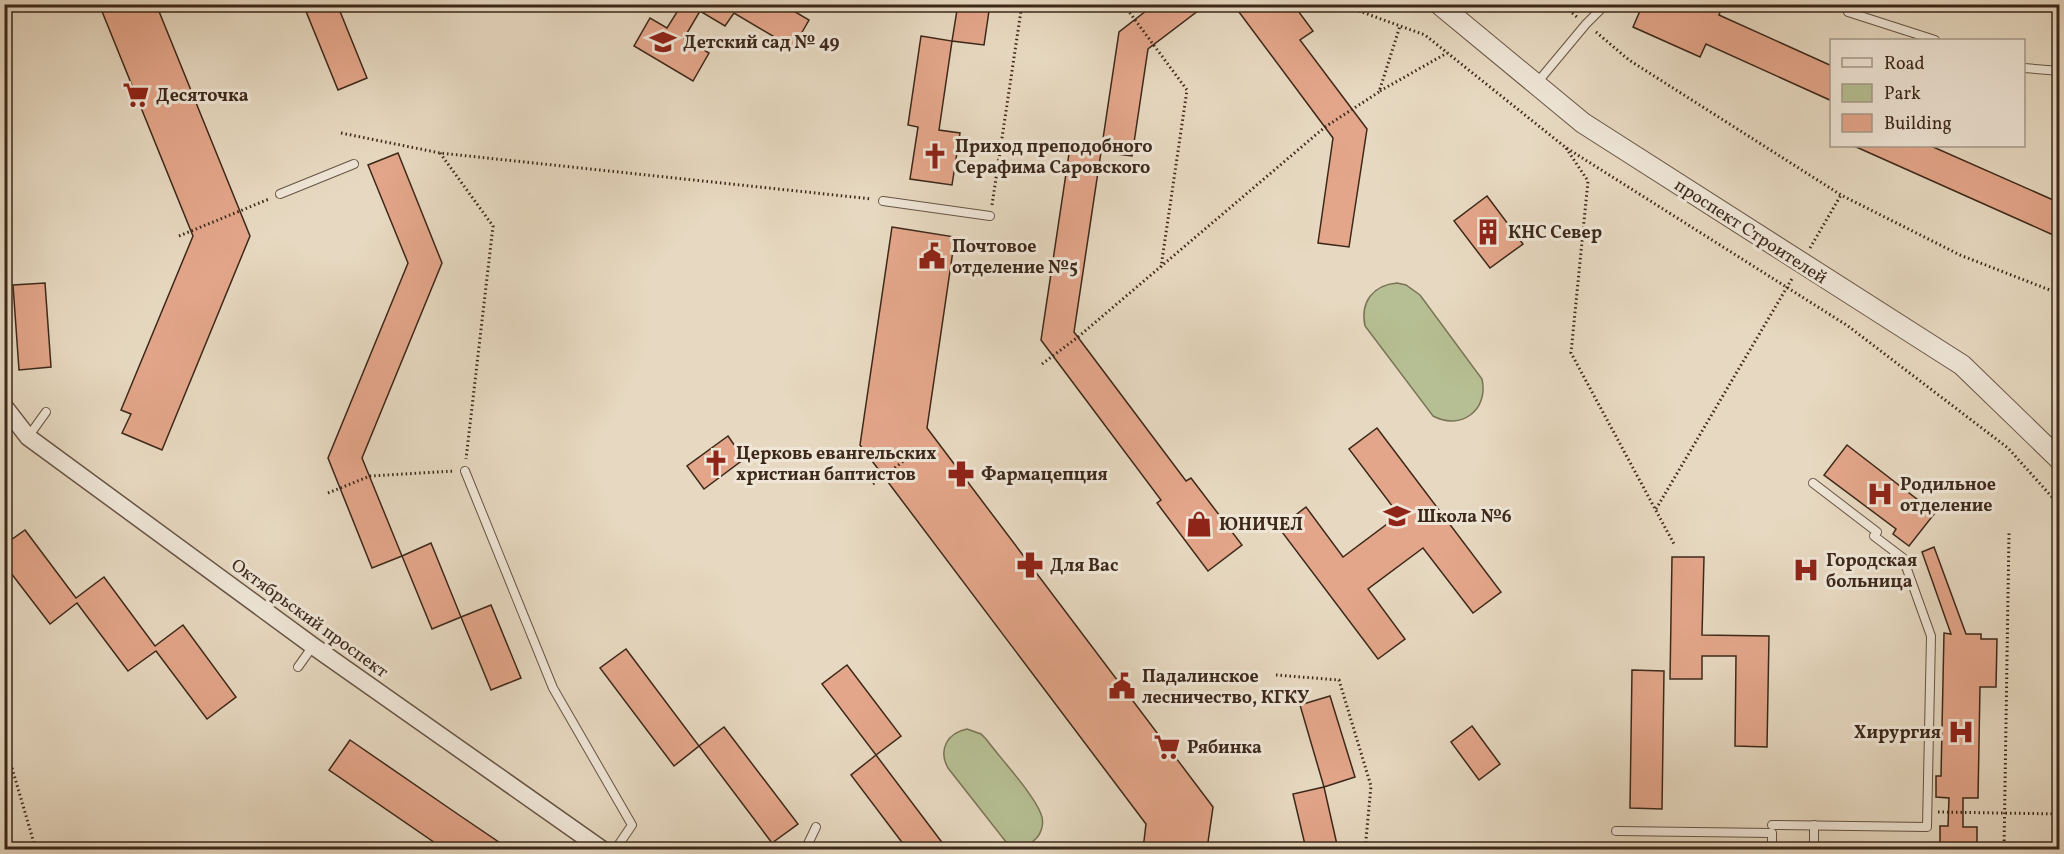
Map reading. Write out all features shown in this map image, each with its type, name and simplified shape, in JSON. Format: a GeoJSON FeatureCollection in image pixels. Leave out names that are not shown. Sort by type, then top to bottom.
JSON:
{"type":"FeatureCollection","features":[{"type":"Feature","properties":{"kind":"street","name":"проспект Строителей"},"geometry":{"type":"LineString","coordinates":[[1439,5],[1582,123],[1962,365],[2060,460]]}},
{"type":"Feature","properties":{"kind":"street","name":"Октябрьский проспект"},"geometry":{"type":"LineString","coordinates":[[4,406],[28,437],[313,646],[603,849]]}},
{"type":"Feature","properties":{"kind":"lane"},"geometry":{"type":"LineString","coordinates":[[1536,85],[1586,24],[1606,4]]}},
{"type":"Feature","properties":{"kind":"lane"},"geometry":{"type":"LineString","coordinates":[[1845,4],[1848,12],[1932,39]]}},
{"type":"Feature","properties":{"kind":"lane"},"geometry":{"type":"LineString","coordinates":[[2025,68],[2060,71]]}},
{"type":"Feature","properties":{"kind":"lane"},"geometry":{"type":"LineString","coordinates":[[280,194],[354,164]]}},
{"type":"Feature","properties":{"kind":"lane"},"geometry":{"type":"LineString","coordinates":[[883,201],[990,216]]}},
{"type":"Feature","properties":{"kind":"lane"},"geometry":{"type":"LineString","coordinates":[[28,437],[46,412]]}},
{"type":"Feature","properties":{"kind":"lane"},"geometry":{"type":"LineString","coordinates":[[465,471],[553,688],[632,825],[615,849]]}},
{"type":"Feature","properties":{"kind":"lane"},"geometry":{"type":"LineString","coordinates":[[1772,825],[1927,827],[1931,636],[1903,558],[1874,536],[1877,532],[1813,483]]}},
{"type":"Feature","properties":{"kind":"lane"},"geometry":{"type":"LineString","coordinates":[[298,667],[313,646]]}},
{"type":"Feature","properties":{"kind":"lane"},"geometry":{"type":"LineString","coordinates":[[1814,825],[1814,849]]}},
{"type":"Feature","properties":{"kind":"lane"},"geometry":{"type":"LineString","coordinates":[[805,849],[816,827]]}},
{"type":"Feature","properties":{"kind":"lane"},"geometry":{"type":"LineString","coordinates":[[1616,831],[1772,833],[1772,849]]}},
{"type":"Feature","properties":{"kind":"path"},"geometry":{"type":"LineString","coordinates":[[990,216],[1022,4]]}},
{"type":"Feature","properties":{"kind":"path"},"geometry":{"type":"LineString","coordinates":[[1347,4],[1425,35],[1565,147],[1848,326],[2008,448],[2060,506]]}},
{"type":"Feature","properties":{"kind":"path"},"geometry":{"type":"LineString","coordinates":[[1562,4],[1629,60],[1841,195],[1960,255],[2060,294]]}},
{"type":"Feature","properties":{"kind":"path"},"geometry":{"type":"LineString","coordinates":[[1127,9],[1187,90],[1161,267]]}},
{"type":"Feature","properties":{"kind":"path"},"geometry":{"type":"LineString","coordinates":[[1379,92],[1400,26]]}},
{"type":"Feature","properties":{"kind":"path"},"geometry":{"type":"LineString","coordinates":[[1042,364],[1161,267],[1325,127],[1379,92],[1448,53]]}},
{"type":"Feature","properties":{"kind":"path"},"geometry":{"type":"LineString","coordinates":[[341,133],[440,153],[883,201]]}},
{"type":"Feature","properties":{"kind":"path"},"geometry":{"type":"LineString","coordinates":[[1565,147],[1588,181],[1571,353],[1674,544]]}},
{"type":"Feature","properties":{"kind":"path"},"geometry":{"type":"LineString","coordinates":[[328,493],[370,476],[465,471],[493,226],[440,153]]}},
{"type":"Feature","properties":{"kind":"path"},"geometry":{"type":"LineString","coordinates":[[179,236],[280,194]]}},
{"type":"Feature","properties":{"kind":"path"},"geometry":{"type":"LineString","coordinates":[[1656,509],[1841,195]]}},
{"type":"Feature","properties":{"kind":"path"},"geometry":{"type":"LineString","coordinates":[[873,484],[909,457]]}},
{"type":"Feature","properties":{"kind":"path"},"geometry":{"type":"LineString","coordinates":[[2004,849],[2009,532]]}},
{"type":"Feature","properties":{"kind":"path"},"geometry":{"type":"LineString","coordinates":[[1276,675],[1339,680],[1371,786],[1365,849]]}},
{"type":"Feature","properties":{"kind":"path"},"geometry":{"type":"LineString","coordinates":[[12,768],[36,849]]}},
{"type":"Feature","properties":{"kind":"path"},"geometry":{"type":"LineString","coordinates":[[1928,812],[2060,814]]}},
{"type":"Feature","properties":{"kind":"green space"},"geometry":{"type":"Polygon","coordinates":[[[1397,283],[1406,285],[1420,295],[1482,379],[1481,400],[1471,415],[1453,421],[1433,416],[1365,326],[1365,309],[1370,296],[1381,287],[1397,283]]]}},
{"type":"Feature","properties":{"kind":"green space"},"geometry":{"type":"Polygon","coordinates":[[[967,729],[981,734],[986,739],[1037,806],[1042,818],[1042,826],[1038,837],[1029,844],[1019,846],[1006,842],[948,768],[944,755],[946,743],[954,734],[967,729]]]}},
{"type":"Feature","properties":{"kind":"building"},"geometry":{"type":"Polygon","coordinates":[[[99,4],[156,4],[250,236],[162,450],[122,433],[131,414],[121,410],[193,236],[99,4]]]}},
{"type":"Feature","properties":{"kind":"building"},"geometry":{"type":"Polygon","coordinates":[[[303,4],[337,4],[367,78],[338,90],[303,4]]]}},
{"type":"Feature","properties":{"kind":"building","name":"Детский сад № 49"},"geometry":{"type":"Polygon","coordinates":[[[682,4],[782,4],[809,20],[793,48],[734,13],[725,26],[700,11],[684,38],[709,53],[693,81],[634,46],[650,18],[667,28],[682,4]]]}},
{"type":"Feature","properties":{"kind":"building"},"geometry":{"type":"Polygon","coordinates":[[[958,4],[990,4],[984,45],[952,41],[958,4]]]}},
{"type":"Feature","properties":{"kind":"building"},"geometry":{"type":"Polygon","coordinates":[[[1155,4],[1207,4],[1148,49],[1132,156],[1101,152],[1119,32],[1155,4]]]}},
{"type":"Feature","properties":{"kind":"building"},"geometry":{"type":"Polygon","coordinates":[[[1233,4],[1293,4],[1313,31],[1300,40],[1367,129],[1349,247],[1318,243],[1333,138],[1233,4]]]}},
{"type":"Feature","properties":{"kind":"building"},"geometry":{"type":"Polygon","coordinates":[[[1643,4],[1723,4],[1719,15],[1830,65],[1830,100],[1706,44],[1700,57],[1633,27],[1643,4]]]}},
{"type":"Feature","properties":{"kind":"building"},"geometry":{"type":"Polygon","coordinates":[[[921,36],[952,41],[939,130],[960,133],[952,185],[910,179],[918,127],[908,125],[921,36]]]}},
{"type":"Feature","properties":{"kind":"building"},"geometry":{"type":"Polygon","coordinates":[[[1070,147],[1101,152],[1074,332],[1186,481],[1191,478],[1242,545],[1208,571],[1157,503],[1161,500],[1041,340],[1070,147]]]}},
{"type":"Feature","properties":{"kind":"building"},"geometry":{"type":"Polygon","coordinates":[[[1856,147],[1933,147],[2060,203],[2060,238],[1856,147]]]}},
{"type":"Feature","properties":{"kind":"building"},"geometry":{"type":"Polygon","coordinates":[[[398,153],[442,263],[362,458],[402,556],[372,568],[328,458],[408,263],[368,165],[398,153]]]}},
{"type":"Feature","properties":{"kind":"building","name":"КНС Север"},"geometry":{"type":"Polygon","coordinates":[[[1487,196],[1523,244],[1490,268],[1454,221],[1487,196]]]}},
{"type":"Feature","properties":{"kind":"building"},"geometry":{"type":"Polygon","coordinates":[[[892,227],[955,237],[927,428],[1213,807],[1207,849],[1143,849],[1146,824],[860,445],[892,227]]]}},
{"type":"Feature","properties":{"kind":"building"},"geometry":{"type":"Polygon","coordinates":[[[45,283],[51,367],[19,370],[13,285],[45,283]]]}},
{"type":"Feature","properties":{"kind":"building"},"geometry":{"type":"Polygon","coordinates":[[[1377,428],[1501,592],[1473,613],[1423,548],[1368,589],[1405,639],[1378,659],[1279,528],[1306,507],[1343,557],[1399,515],[1349,449],[1377,428]]]}},
{"type":"Feature","properties":{"kind":"building","name":"Церковь евангельских христиан баптистов"},"geometry":{"type":"Polygon","coordinates":[[[728,436],[744,459],[704,489],[687,466],[728,436]]]}},
{"type":"Feature","properties":{"kind":"building","name":"Родильное отделение"},"geometry":{"type":"Polygon","coordinates":[[[1847,445],[1935,513],[1909,546],[1893,534],[1896,529],[1824,475],[1847,445]]]}},
{"type":"Feature","properties":{"kind":"building"},"geometry":{"type":"Polygon","coordinates":[[[25,530],[76,598],[104,577],[155,646],[183,625],[236,697],[207,719],[156,651],[128,671],[77,603],[50,624],[4,564],[4,545],[25,530]]]}},
{"type":"Feature","properties":{"kind":"building"},"geometry":{"type":"Polygon","coordinates":[[[431,543],[461,617],[432,629],[402,556],[431,543]]]}},
{"type":"Feature","properties":{"kind":"building","name":"Хирургия"},"geometry":{"type":"Polygon","coordinates":[[[1934,547],[1966,634],[1981,634],[1981,639],[1997,639],[1996,687],[1980,687],[1978,798],[1963,798],[1963,827],[1977,827],[1977,849],[1940,849],[1940,826],[1948,826],[1949,798],[1936,797],[1936,776],[1941,776],[1944,633],[1951,634],[1922,552],[1934,547]]]}},
{"type":"Feature","properties":{"kind":"building"},"geometry":{"type":"Polygon","coordinates":[[[1672,557],[1704,557],[1702,635],[1769,636],[1767,747],[1735,746],[1736,656],[1702,656],[1702,679],[1670,679],[1672,557]]]}},
{"type":"Feature","properties":{"kind":"building"},"geometry":{"type":"Polygon","coordinates":[[[491,605],[521,678],[491,690],[461,617],[491,605]]]}},
{"type":"Feature","properties":{"kind":"building"},"geometry":{"type":"Polygon","coordinates":[[[626,649],[699,746],[674,766],[600,668],[626,649]]]}},
{"type":"Feature","properties":{"kind":"building"},"geometry":{"type":"Polygon","coordinates":[[[847,665],[901,736],[876,755],[822,684],[847,665]]]}},
{"type":"Feature","properties":{"kind":"building"},"geometry":{"type":"Polygon","coordinates":[[[1632,670],[1664,671],[1662,809],[1630,808],[1632,670]]]}},
{"type":"Feature","properties":{"kind":"building"},"geometry":{"type":"Polygon","coordinates":[[[1330,696],[1355,777],[1324,787],[1300,705],[1330,696]]]}},
{"type":"Feature","properties":{"kind":"building"},"geometry":{"type":"Polygon","coordinates":[[[1472,726],[1500,764],[1479,780],[1451,742],[1472,726]]]}},
{"type":"Feature","properties":{"kind":"building"},"geometry":{"type":"Polygon","coordinates":[[[724,727],[798,824],[772,843],[699,746],[724,727]]]}},
{"type":"Feature","properties":{"kind":"building"},"geometry":{"type":"Polygon","coordinates":[[[350,740],[509,849],[444,849],[329,770],[350,740]]]}},
{"type":"Feature","properties":{"kind":"building"},"geometry":{"type":"Polygon","coordinates":[[[876,755],[947,849],[907,849],[851,775],[876,755]]]}},
{"type":"Feature","properties":{"kind":"building"},"geometry":{"type":"Polygon","coordinates":[[[1324,787],[1338,849],[1306,849],[1293,794],[1324,787]]]}},
{"type":"Feature","properties":{"kind":"place","name":"Детский сад № 49"},"geometry":{"type":"Point","coordinates":[663,42]}},
{"type":"Feature","properties":{"kind":"place","name":"Десяточка"},"geometry":{"type":"Point","coordinates":[136,95]}},
{"type":"Feature","properties":{"kind":"place","name":"Приход преподобного Серафима Саровского"},"geometry":{"type":"Point","coordinates":[935,156]}},
{"type":"Feature","properties":{"kind":"place","name":"КНС Север"},"geometry":{"type":"Point","coordinates":[1488,232]}},
{"type":"Feature","properties":{"kind":"place","name":"Почтовое отделение №5"},"geometry":{"type":"Point","coordinates":[932,256]}},
{"type":"Feature","properties":{"kind":"place","name":"Церковь евангельских христиан баптистов"},"geometry":{"type":"Point","coordinates":[716,463]}},
{"type":"Feature","properties":{"kind":"place","name":"Фармацепция"},"geometry":{"type":"Point","coordinates":[961,474]}},
{"type":"Feature","properties":{"kind":"place","name":"Родильное отделение"},"geometry":{"type":"Point","coordinates":[1880,494]}},
{"type":"Feature","properties":{"kind":"place","name":"Школа №6"},"geometry":{"type":"Point","coordinates":[1397,516]}},
{"type":"Feature","properties":{"kind":"place","name":"ЮНИЧЕЛ"},"geometry":{"type":"Point","coordinates":[1199,524]}},
{"type":"Feature","properties":{"kind":"place","name":"Для Вас"},"geometry":{"type":"Point","coordinates":[1030,565]}},
{"type":"Feature","properties":{"kind":"place","name":"Городская больница"},"geometry":{"type":"Point","coordinates":[1806,570]}},
{"type":"Feature","properties":{"kind":"place","name":"Падалинское лесничество, КГКУ"},"geometry":{"type":"Point","coordinates":[1122,686]}},
{"type":"Feature","properties":{"kind":"place","name":"Хирургия"},"geometry":{"type":"Point","coordinates":[1961,732]}},
{"type":"Feature","properties":{"kind":"place","name":"Рябинка"},"geometry":{"type":"Point","coordinates":[1167,747]}}]}
